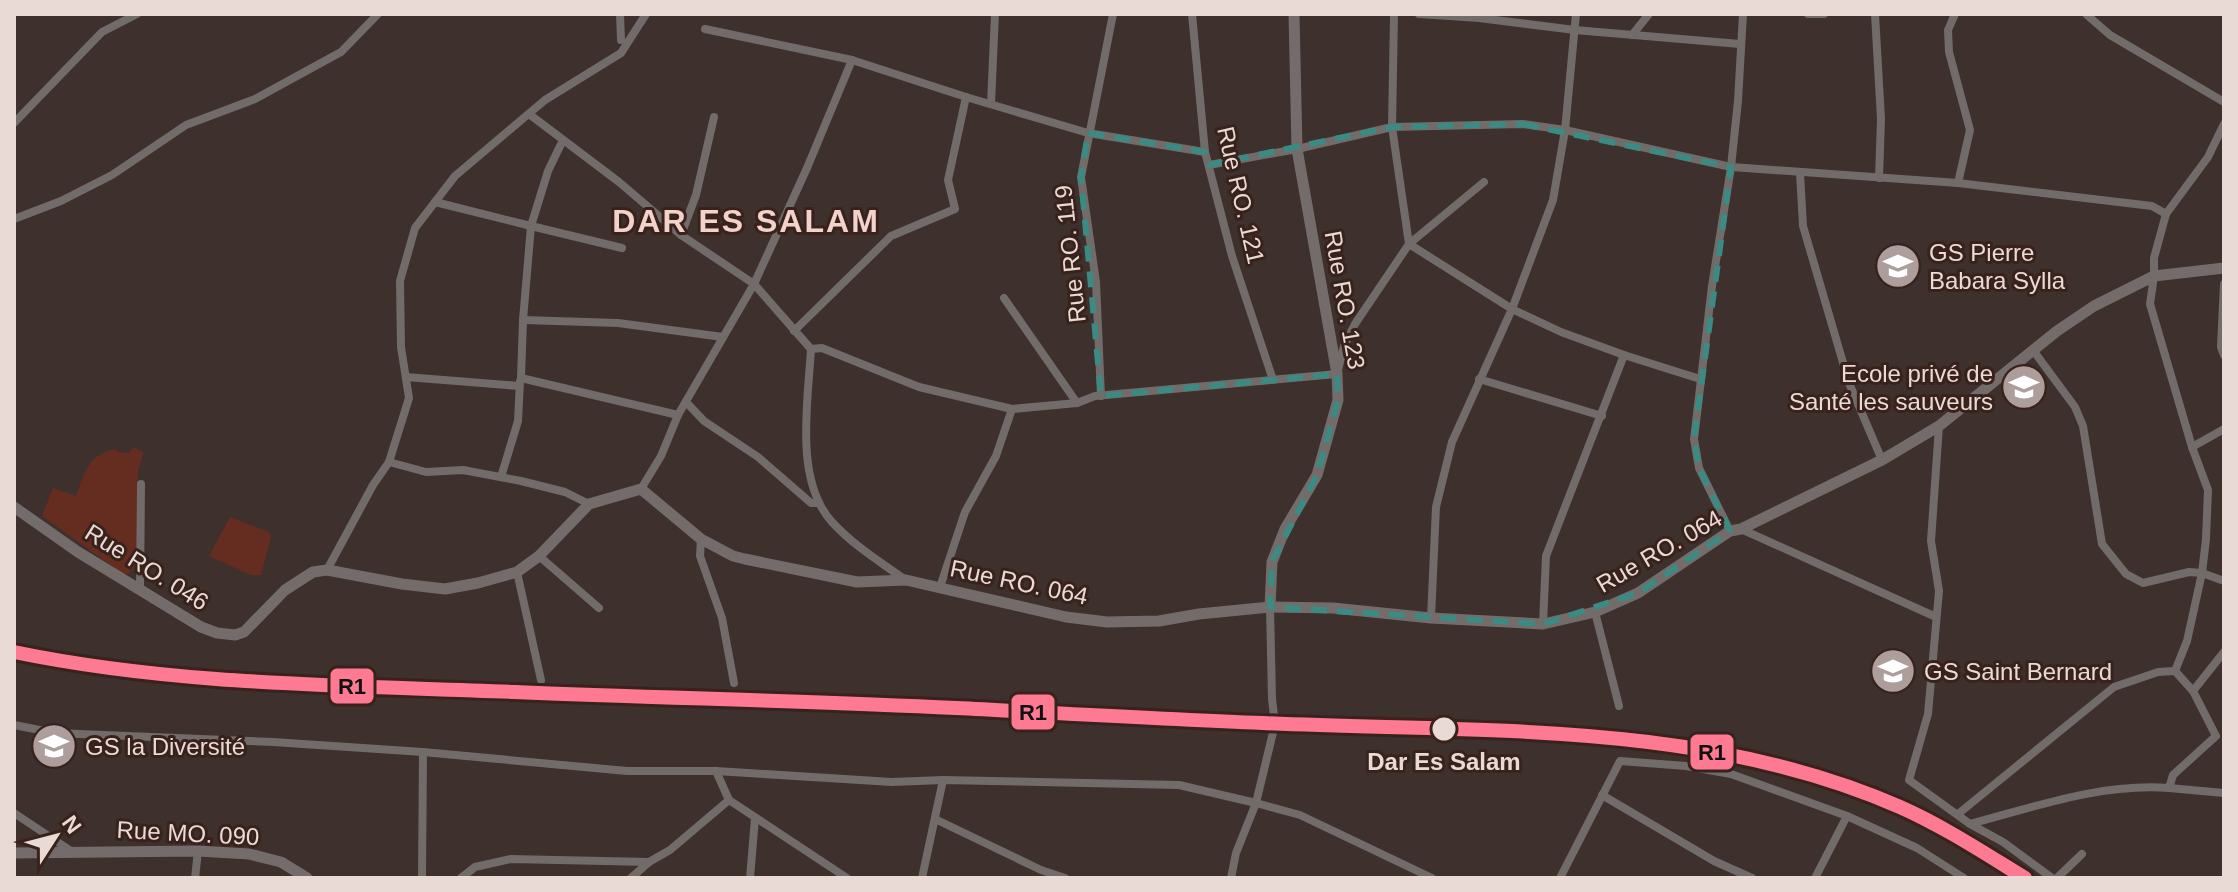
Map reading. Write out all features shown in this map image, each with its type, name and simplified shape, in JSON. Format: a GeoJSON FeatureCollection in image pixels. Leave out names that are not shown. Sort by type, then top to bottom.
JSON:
{"type":"FeatureCollection","features":[{"type":"Feature","properties":{"kind":"street"},"geometry":{"type":"LineString","coordinates":[[15,121],[102,32],[137,14]]}},
{"type":"Feature","properties":{"kind":"street"},"geometry":{"type":"LineString","coordinates":[[14,219],[61,201],[112,175],[186,125],[255,99],[341,52],[378,14]]}},
{"type":"Feature","properties":{"kind":"street"},"geometry":{"type":"LineString","coordinates":[[620,14],[621,40]]}},
{"type":"Feature","properties":{"kind":"street"},"geometry":{"type":"LineString","coordinates":[[646,14],[621,53],[545,100],[455,176],[415,228],[400,281],[401,347],[409,398],[389,462],[373,485],[327,570],[445,589],[478,583],[517,572],[539,556],[589,504],[641,489],[661,456],[678,415],[754,284],[852,60]]}},
{"type":"Feature","properties":{"kind":"street"},"geometry":{"type":"LineString","coordinates":[[991,104],[995,14]]}},
{"type":"Feature","properties":{"kind":"street"},"geometry":{"type":"LineString","coordinates":[[1113,14],[1121,14]]}},
{"type":"Feature","properties":{"kind":"street","name":"Rue RO. 119"},"geometry":{"type":"LineString","coordinates":[[1101,396],[1096,282],[1081,177],[1113,14]]}},
{"type":"Feature","properties":{"kind":"street","name":"Rue RO. 121"},"geometry":{"type":"LineString","coordinates":[[1192,14],[1205,152],[1232,256],[1273,380]]}},
{"type":"Feature","properties":{"kind":"street","name":"Rue RO. 123"},"geometry":{"type":"LineString","coordinates":[[1231,878],[1236,853],[1256,803],[1275,724],[1270,607],[1272,562],[1285,529],[1317,475],[1338,400],[1337,374],[1297,149],[1294,14]]}},
{"type":"Feature","properties":{"kind":"street"},"geometry":{"type":"LineString","coordinates":[[1394,14],[1392,127],[1409,244],[1512,309],[1561,332],[1700,379]]}},
{"type":"Feature","properties":{"kind":"street"},"geometry":{"type":"LineString","coordinates":[[1419,14],[1479,16],[1575,30],[1740,44]]}},
{"type":"Feature","properties":{"kind":"street"},"geometry":{"type":"LineString","coordinates":[[1431,618],[1436,507],[1452,442],[1512,309],[1553,200],[1565,130],[1576,14]]}},
{"type":"Feature","properties":{"kind":"street"},"geometry":{"type":"LineString","coordinates":[[1632,35],[1649,14]]}},
{"type":"Feature","properties":{"kind":"street"},"geometry":{"type":"LineString","coordinates":[[1743,14],[1731,167],[1694,439],[1699,468],[1735,530],[1936,617]]}},
{"type":"Feature","properties":{"kind":"street"},"geometry":{"type":"LineString","coordinates":[[1808,14],[1824,14]]}},
{"type":"Feature","properties":{"kind":"street"},"geometry":{"type":"LineString","coordinates":[[1875,14],[1881,119],[1879,178]]}},
{"type":"Feature","properties":{"kind":"street"},"geometry":{"type":"LineString","coordinates":[[1955,14],[1948,30],[1949,52],[1970,130],[1958,183]]}},
{"type":"Feature","properties":{"kind":"street"},"geometry":{"type":"LineString","coordinates":[[2087,15],[2110,35],[2224,102]]}},
{"type":"Feature","properties":{"kind":"street"},"geometry":{"type":"LineString","coordinates":[[705,29],[852,60],[1088,133],[1205,152]]}},
{"type":"Feature","properties":{"kind":"street"},"geometry":{"type":"LineString","coordinates":[[794,331],[891,236],[955,209],[948,180],[966,97]]}},
{"type":"Feature","properties":{"kind":"street"},"geometry":{"type":"LineString","coordinates":[[529,114],[619,182],[681,235],[754,284],[811,349],[806,434],[810,480],[819,503],[831,521],[860,549],[906,580]]}},
{"type":"Feature","properties":{"kind":"street"},"geometry":{"type":"LineString","coordinates":[[681,235],[696,195],[714,117]]}},
{"type":"Feature","properties":{"kind":"street"},"geometry":{"type":"LineString","coordinates":[[1209,165],[1392,127],[1523,124],[1565,130],[1731,167],[1958,183],[2152,206],[2166,214]]}},
{"type":"Feature","properties":{"kind":"street"},"geometry":{"type":"LineString","coordinates":[[2175,671],[2187,641],[2202,573],[2208,490],[2192,447],[2150,304],[2154,258],[2166,214],[2221,137],[2224,124]]}},
{"type":"Feature","properties":{"kind":"street"},"geometry":{"type":"LineString","coordinates":[[501,477],[518,421],[531,226],[548,171],[563,140]]}},
{"type":"Feature","properties":{"kind":"street"},"geometry":{"type":"LineString","coordinates":[[1800,173],[1803,226],[1849,383],[1882,460]]}},
{"type":"Feature","properties":{"kind":"street"},"geometry":{"type":"LineString","coordinates":[[811,349],[822,348],[919,387],[1012,409],[1077,403],[1101,396],[1337,374],[1344,346],[1355,324],[1409,244],[1484,182]]}},
{"type":"Feature","properties":{"kind":"street"},"geometry":{"type":"LineString","coordinates":[[435,202],[622,248]]}},
{"type":"Feature","properties":{"kind":"street","name":"Rue RO. 064"},"geometry":{"type":"LineString","coordinates":[[906,580],[1066,617],[1107,622],[1159,621],[1270,607],[1333,608],[1431,618],[1543,624],[1595,612],[1638,593],[1735,530],[1882,460],[1939,426],[2033,350],[2094,306],[2154,276],[2224,268]]}},
{"type":"Feature","properties":{"kind":"street"},"geometry":{"type":"LineString","coordinates":[[2224,284],[2221,347],[2224,355]]}},
{"type":"Feature","properties":{"kind":"street"},"geometry":{"type":"LineString","coordinates":[[1004,298],[1077,403]]}},
{"type":"Feature","properties":{"kind":"street"},"geometry":{"type":"LineString","coordinates":[[523,320],[618,323],[723,337]]}},
{"type":"Feature","properties":{"kind":"street"},"geometry":{"type":"LineString","coordinates":[[2033,350],[2075,407],[2083,426],[2102,544],[2126,574],[2143,583],[2189,572],[2224,581]]}},
{"type":"Feature","properties":{"kind":"street"},"geometry":{"type":"LineString","coordinates":[[1543,624],[1546,556],[1624,355]]}},
{"type":"Feature","properties":{"kind":"street"},"geometry":{"type":"LineString","coordinates":[[406,377],[520,382],[678,415]]}},
{"type":"Feature","properties":{"kind":"street"},"geometry":{"type":"LineString","coordinates":[[1479,379],[1602,416]]}},
{"type":"Feature","properties":{"kind":"street"},"geometry":{"type":"LineString","coordinates":[[686,402],[704,421],[758,457],[811,503],[819,503]]}},
{"type":"Feature","properties":{"kind":"street"},"geometry":{"type":"LineString","coordinates":[[940,587],[965,512],[996,456],[1012,409]]}},
{"type":"Feature","properties":{"kind":"street"},"geometry":{"type":"LineString","coordinates":[[1939,426],[1931,541],[1939,591],[1928,714],[1909,780],[2054,878],[2082,854]]}},
{"type":"Feature","properties":{"kind":"street"},"geometry":{"type":"LineString","coordinates":[[2192,447],[2224,429]]}},
{"type":"Feature","properties":{"kind":"street"},"geometry":{"type":"LineString","coordinates":[[389,462],[426,472],[463,470],[501,477],[565,492],[589,504]]}},
{"type":"Feature","properties":{"kind":"street"},"geometry":{"type":"LineString","coordinates":[[140,589],[141,484]]}},
{"type":"Feature","properties":{"kind":"street"},"geometry":{"type":"LineString","coordinates":[[641,489],[701,539],[733,556],[842,580],[906,580]]}},
{"type":"Feature","properties":{"kind":"street","name":"Rue RO. 046"},"geometry":{"type":"LineString","coordinates":[[14,507],[78,552],[201,627],[217,633],[235,635],[244,632],[301,578],[327,570]]}},
{"type":"Feature","properties":{"kind":"street"},"geometry":{"type":"LineString","coordinates":[[701,539],[700,556],[722,618],[734,683]]}},
{"type":"Feature","properties":{"kind":"street"},"geometry":{"type":"LineString","coordinates":[[539,556],[599,608]]}},
{"type":"Feature","properties":{"kind":"street"},"geometry":{"type":"LineString","coordinates":[[517,572],[541,680]]}},
{"type":"Feature","properties":{"kind":"street"},"geometry":{"type":"LineString","coordinates":[[1595,612],[1619,706]]}},
{"type":"Feature","properties":{"kind":"street"},"geometry":{"type":"LineString","coordinates":[[2193,691],[2224,652]]}},
{"type":"Feature","properties":{"kind":"street"},"geometry":{"type":"LineString","coordinates":[[1958,814],[2114,687],[2158,672],[2175,671]]}},
{"type":"Feature","properties":{"kind":"street"},"geometry":{"type":"LineString","coordinates":[[2169,788],[2173,775],[2216,736],[2193,691],[2175,671]]}},
{"type":"Feature","properties":{"kind":"street"},"geometry":{"type":"LineString","coordinates":[[14,725],[55,733],[273,742],[627,771],[716,771],[892,782],[943,780],[1179,785],[1300,815],[1432,878]]}},
{"type":"Feature","properties":{"kind":"street"},"geometry":{"type":"LineString","coordinates":[[422,878],[423,752]]}},
{"type":"Feature","properties":{"kind":"street"},"geometry":{"type":"LineString","coordinates":[[1560,878],[1620,761],[1686,766],[1731,774],[1847,816],[1917,848],[1964,878]]}},
{"type":"Feature","properties":{"kind":"street"},"geometry":{"type":"LineString","coordinates":[[716,771],[729,800],[847,878]]}},
{"type":"Feature","properties":{"kind":"street"},"geometry":{"type":"LineString","coordinates":[[922,878],[943,780]]}},
{"type":"Feature","properties":{"kind":"street"},"geometry":{"type":"LineString","coordinates":[[1970,824],[2086,793],[2155,787],[2224,793]]}},
{"type":"Feature","properties":{"kind":"street"},"geometry":{"type":"LineString","coordinates":[[1602,795],[1714,861],[1752,878]]}},
{"type":"Feature","properties":{"kind":"street"},"geometry":{"type":"LineString","coordinates":[[631,878],[729,800]]}},
{"type":"Feature","properties":{"kind":"street"},"geometry":{"type":"LineString","coordinates":[[14,813],[72,851]]}},
{"type":"Feature","properties":{"kind":"street"},"geometry":{"type":"LineString","coordinates":[[1815,878],[1847,816]]}},
{"type":"Feature","properties":{"kind":"street"},"geometry":{"type":"LineString","coordinates":[[750,878],[755,818]]}},
{"type":"Feature","properties":{"kind":"street"},"geometry":{"type":"LineString","coordinates":[[935,819],[1041,870],[1065,878]]}},
{"type":"Feature","properties":{"kind":"street"},"geometry":{"type":"LineString","coordinates":[[195,878],[198,851]]}},
{"type":"Feature","properties":{"kind":"street","name":"Rue MO. 090"},"geometry":{"type":"LineString","coordinates":[[14,853],[198,851],[249,854],[281,862],[307,878]]}},
{"type":"Feature","properties":{"kind":"street"},"geometry":{"type":"LineString","coordinates":[[461,878],[475,867],[511,859],[649,862]]}},
{"type":"Feature","properties":{"kind":"highlighted area"},"geometry":{"type":"Polygon","coordinates":[[[1523,124],[1731,167],[1694,439],[1699,468],[1730,531],[1638,593],[1543,624],[1270,607],[1272,562],[1317,475],[1338,400],[1337,374],[1101,396],[1081,177],[1088,133],[1205,152],[1209,165],[1392,127],[1523,124]]]}},
{"type":"Feature","properties":{"kind":"shaded area"},"geometry":{"type":"Polygon","coordinates":[[[133,447],[143,452],[138,473],[138,559],[128,574],[123,574],[42,516],[53,488],[76,496],[93,460],[116,449],[129,453],[133,447]]]}},
{"type":"Feature","properties":{"kind":"shaded area"},"geometry":{"type":"Polygon","coordinates":[[[230,517],[269,532],[271,538],[261,575],[251,575],[209,556],[230,517]]]}},
{"type":"Feature","properties":{"kind":"transit line","name":"R1"},"geometry":{"type":"LineString","coordinates":[[14,652],[138,672],[263,682],[1506,731],[1667,744],[1746,758],[1824,779],[1900,807],[1963,840],[2025,878]]}},
{"type":"Feature","properties":{"kind":"place","name":"GS Pierre Babara Sylla"},"geometry":{"type":"Point","coordinates":[1898,266]}},
{"type":"Feature","properties":{"kind":"place","name":"Ecole privé de Santé les sauveurs"},"geometry":{"type":"Point","coordinates":[2024,387]}},
{"type":"Feature","properties":{"kind":"place","name":"GS Saint Bernard"},"geometry":{"type":"Point","coordinates":[1893,671]}},
{"type":"Feature","properties":{"kind":"place","name":"Dar Es Salam"},"geometry":{"type":"Point","coordinates":[1444,729]}},
{"type":"Feature","properties":{"kind":"place","name":"GS la Diversité"},"geometry":{"type":"Point","coordinates":[54,746]}},
{"type":"Feature","properties":{"kind":"district","name":"DAR ES SALAM"},"geometry":{"type":"Point","coordinates":[746,221]}}]}
